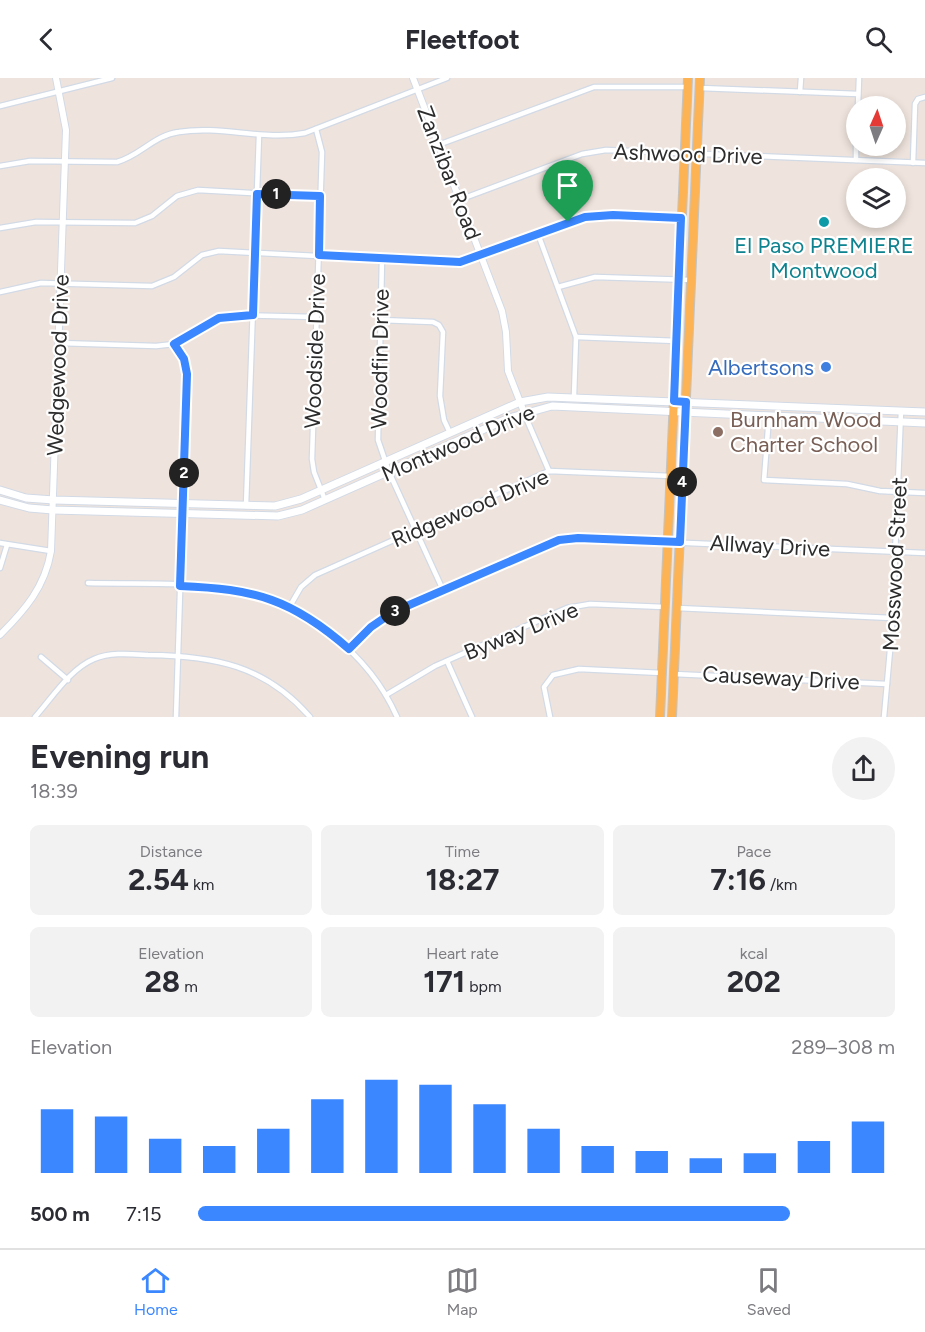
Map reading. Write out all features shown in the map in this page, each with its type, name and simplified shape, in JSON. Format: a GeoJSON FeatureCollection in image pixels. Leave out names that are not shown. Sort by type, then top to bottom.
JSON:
{"type":"FeatureCollection","features":[{"type":"Feature","properties":{"kind":"main road"},"geometry":{"type":"LineString","coordinates":[[660,717],[688,78]]}},
{"type":"Feature","properties":{"kind":"main road"},"geometry":{"type":"LineString","coordinates":[[672,717],[700,78]]}},
{"type":"Feature","properties":{"kind":"main road","name":"Montwood Drive"},"geometry":{"type":"LineString","coordinates":[[0,490],[26,498],[54,500],[246,506],[286,504],[520,402],[548,397],[574,396],[925,412]]}},
{"type":"Feature","properties":{"kind":"main road","name":"Montwood Drive"},"geometry":{"type":"LineString","coordinates":[[0,500],[29,508],[53,510],[272,517],[302,510],[524,412],[552,406],[925,423]]}},
{"type":"Feature","properties":{"kind":"main road"},"geometry":{"type":"LineString","coordinates":[[123,502],[123,513]]}},
{"type":"Feature","properties":{"kind":"street","name":"Wedgewood Drive"},"geometry":{"type":"LineString","coordinates":[[0,636],[26,609],[39,590],[51,550],[66,161],[66,118],[57,78]]}},
{"type":"Feature","properties":{"kind":"street"},"geometry":{"type":"LineString","coordinates":[[0,106],[112,78]]}},
{"type":"Feature","properties":{"kind":"street","name":"Zanzibar Road"},"geometry":{"type":"LineString","coordinates":[[413,78],[504,320],[508,371],[549,471]]}},
{"type":"Feature","properties":{"kind":"street"},"geometry":{"type":"LineString","coordinates":[[0,166],[30,161],[117,162],[130,157],[163,136],[182,131],[296,135],[447,78]]}},
{"type":"Feature","properties":{"kind":"street"},"geometry":{"type":"LineString","coordinates":[[800,92],[801,78]]}},
{"type":"Feature","properties":{"kind":"street"},"geometry":{"type":"LineString","coordinates":[[700,88],[858,94],[859,78]]}},
{"type":"Feature","properties":{"kind":"street"},"geometry":{"type":"LineString","coordinates":[[438,145],[594,87],[687,87]]}},
{"type":"Feature","properties":{"kind":"street"},"geometry":{"type":"LineString","coordinates":[[913,163],[915,104],[918,99],[925,97]]}},
{"type":"Feature","properties":{"kind":"street","name":"Woodside Drive"},"geometry":{"type":"LineString","coordinates":[[316,129],[322,152],[312,459],[325,500]]}},
{"type":"Feature","properties":{"kind":"street"},"geometry":{"type":"LineString","coordinates":[[246,506],[259,135]]}},
{"type":"Feature","properties":{"kind":"street","name":"Ashwood Drive"},"geometry":{"type":"LineString","coordinates":[[459,200],[588,153],[606,150],[925,163]]}},
{"type":"Feature","properties":{"kind":"street"},"geometry":{"type":"LineString","coordinates":[[0,228],[36,222],[135,223],[152,216],[177,196],[192,191],[320,196]]}},
{"type":"Feature","properties":{"kind":"street"},"geometry":{"type":"LineString","coordinates":[[0,292],[34,284],[152,286],[174,277],[202,255],[219,251],[455,263],[568,222],[597,216],[681,218]]}},
{"type":"Feature","properties":{"kind":"street"},"geometry":{"type":"LineString","coordinates":[[538,234],[576,337],[574,396]]}},
{"type":"Feature","properties":{"kind":"street","name":"Woodfin Drive"},"geometry":{"type":"LineString","coordinates":[[382,259],[377,425],[389,472],[443,590]]}},
{"type":"Feature","properties":{"kind":"street"},"geometry":{"type":"LineString","coordinates":[[558,287],[595,276],[692,280]]}},
{"type":"Feature","properties":{"kind":"street"},"geometry":{"type":"LineString","coordinates":[[59,343],[156,346],[174,344],[219,318],[253,315],[316,317]]}},
{"type":"Feature","properties":{"kind":"street"},"geometry":{"type":"LineString","coordinates":[[380,321],[433,322],[440,326],[443,332],[441,407],[450,433]]}},
{"type":"Feature","properties":{"kind":"street"},"geometry":{"type":"LineString","coordinates":[[576,337],[677,341]]}},
{"type":"Feature","properties":{"kind":"street"},"geometry":{"type":"LineString","coordinates":[[174,344],[184,359],[187,374],[176,717]]}},
{"type":"Feature","properties":{"kind":"street","name":"Mosswood Street"},"geometry":{"type":"LineString","coordinates":[[884,717],[896,552],[901,411]]}},
{"type":"Feature","properties":{"kind":"street"},"geometry":{"type":"LineString","coordinates":[[769,416],[764,480],[847,484],[898,492],[925,493]]}},
{"type":"Feature","properties":{"kind":"street","name":"Ridgewood Drive"},"geometry":{"type":"LineString","coordinates":[[290,606],[301,587],[315,575],[549,471],[671,476]]}},
{"type":"Feature","properties":{"kind":"street","name":"Allway Drive"},"geometry":{"type":"LineString","coordinates":[[349,649],[385,617],[559,540],[578,538],[925,553]]}},
{"type":"Feature","properties":{"kind":"street"},"geometry":{"type":"LineString","coordinates":[[0,543],[51,550]]}},
{"type":"Feature","properties":{"kind":"street"},"geometry":{"type":"LineString","coordinates":[[0,568],[7,545]]}},
{"type":"Feature","properties":{"kind":"street"},"geometry":{"type":"LineString","coordinates":[[88,583],[244,591],[290,606],[349,649],[386,695],[398,717]]}},
{"type":"Feature","properties":{"kind":"street","name":"Byway Drive"},"geometry":{"type":"LineString","coordinates":[[386,695],[447,661],[574,606],[665,607]]}},
{"type":"Feature","properties":{"kind":"street"},"geometry":{"type":"LineString","coordinates":[[677,608],[892,618]]}},
{"type":"Feature","properties":{"kind":"street"},"geometry":{"type":"LineString","coordinates":[[34,717],[86,663],[105,655],[214,659],[255,673],[280,688],[310,717]]}},
{"type":"Feature","properties":{"kind":"street"},"geometry":{"type":"LineString","coordinates":[[41,657],[68,681]]}},
{"type":"Feature","properties":{"kind":"street"},"geometry":{"type":"LineString","coordinates":[[447,661],[472,717]]}},
{"type":"Feature","properties":{"kind":"street"},"geometry":{"type":"LineString","coordinates":[[550,717],[544,687],[553,675],[579,669],[662,673]]}},
{"type":"Feature","properties":{"kind":"street","name":"Causeway Drive"},"geometry":{"type":"LineString","coordinates":[[674,674],[888,684]]}},
{"type":"Feature","properties":{"kind":"place","name":"El Paso PREMIERE Montwood"},"geometry":{"type":"Point","coordinates":[824,222]}},
{"type":"Feature","properties":{"kind":"place","name":"Albertsons"},"geometry":{"type":"Point","coordinates":[826,367]}},
{"type":"Feature","properties":{"kind":"place","name":"Burnham Wood Charter School"},"geometry":{"type":"Point","coordinates":[718,432]}},
{"type":"Feature","properties":{"kind":"route"},"geometry":{"type":"LineString","coordinates":[[257,194],[320,196],[319,255],[460,262],[568,222],[605,215],[681,218],[674,401],[686,402],[680,542],[578,538],[559,540],[393,612],[376,622],[349,649],[308,617],[272,599],[244,591],[180,586],[187,374],[182,354],[174,344],[219,318],[231,315],[253,315],[257,194]]}}]}
